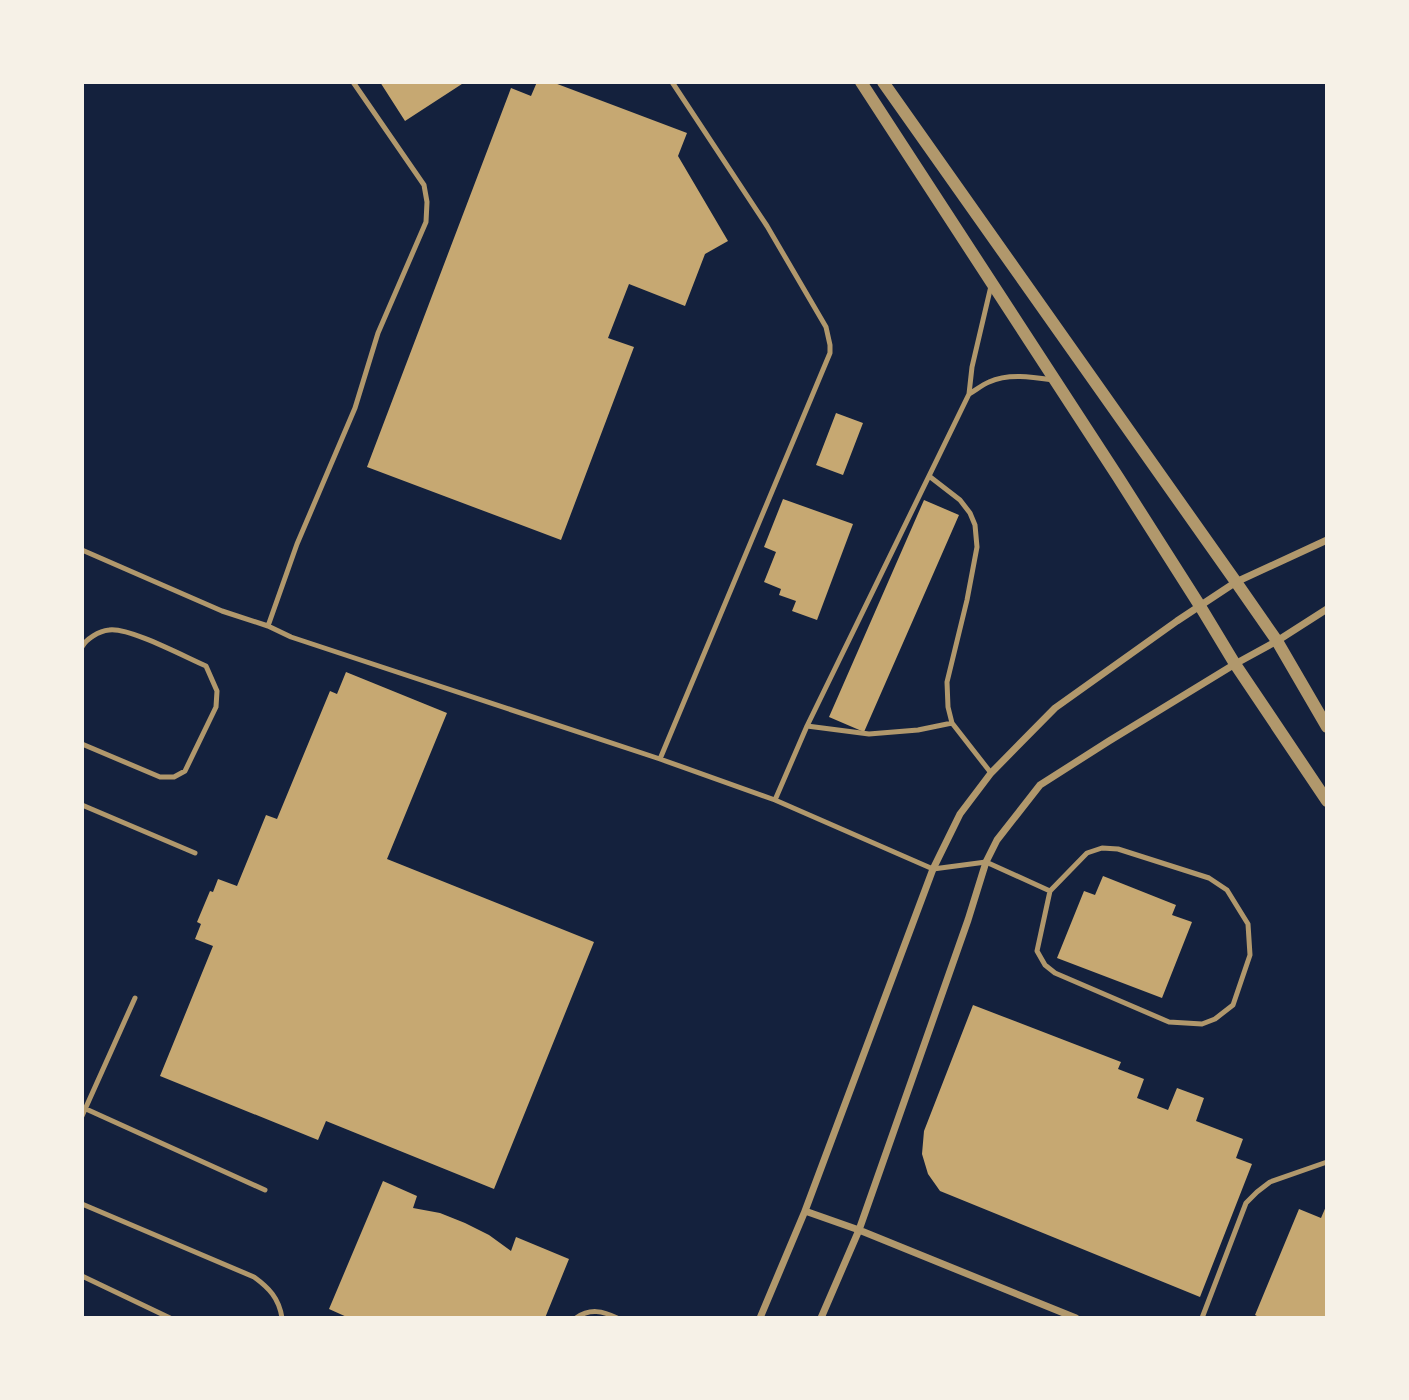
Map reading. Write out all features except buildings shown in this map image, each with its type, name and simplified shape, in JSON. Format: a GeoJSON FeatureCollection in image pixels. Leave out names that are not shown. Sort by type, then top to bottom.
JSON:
{"type":"FeatureCollection","features":[{"type":"Feature","properties":{"kind":"street"},"geometry":{"type":"LineString","coordinates":[[861,82],[1056,381],[1235,664],[1327,802]]}},
{"type":"Feature","properties":{"kind":"street"},"geometry":{"type":"LineString","coordinates":[[883,82],[1277,641],[1327,727]]}},
{"type":"Feature","properties":{"kind":"street"},"geometry":{"type":"LineString","coordinates":[[760,1318],[805,1211],[933,869],[961,814],[990,773],[1055,708],[1200,606],[1236,582],[1327,540]]}},
{"type":"Feature","properties":{"kind":"street"},"geometry":{"type":"LineString","coordinates":[[821,1318],[859,1230],[986,862],[998,840],[1040,785],[1327,609]]}},
{"type":"Feature","properties":{"kind":"street"},"geometry":{"type":"LineString","coordinates":[[805,1211],[859,1230],[1076,1318]]}},
{"type":"Feature","properties":{"kind":"lane"},"geometry":{"type":"LineString","coordinates":[[268,626],[297,544],[355,408],[378,333],[426,222],[428,201],[424,185],[353,82]]}},
{"type":"Feature","properties":{"kind":"lane"},"geometry":{"type":"LineString","coordinates":[[660,760],[830,353],[825,327],[768,226],[672,82]]}},
{"type":"Feature","properties":{"kind":"lane"},"geometry":{"type":"LineString","coordinates":[[775,800],[807,726],[969,394],[972,367],[992,282]]}},
{"type":"Feature","properties":{"kind":"lane"},"geometry":{"type":"LineString","coordinates":[[969,394],[991,380],[1033,377],[1056,381]]}},
{"type":"Feature","properties":{"kind":"lane"},"geometry":{"type":"LineString","coordinates":[[929,476],[960,500],[975,525],[977,547],[947,682],[948,707],[952,723],[990,773]]}},
{"type":"Feature","properties":{"kind":"lane"},"geometry":{"type":"LineString","coordinates":[[82,550],[222,611],[268,626],[291,637],[775,800],[933,869],[986,862],[1050,891]]}},
{"type":"Feature","properties":{"kind":"lane"},"geometry":{"type":"LineString","coordinates":[[82,647],[86,640],[108,630],[129,632],[206,666],[217,691],[216,707],[186,771],[174,777],[160,777],[82,744]]}},
{"type":"Feature","properties":{"kind":"lane"},"geometry":{"type":"LineString","coordinates":[[807,726],[869,734],[918,730],[952,723]]}},
{"type":"Feature","properties":{"kind":"lane"},"geometry":{"type":"LineString","coordinates":[[82,805],[195,853]]}},
{"type":"Feature","properties":{"kind":"lane"},"geometry":{"type":"LineString","coordinates":[[1102,848],[1118,849],[1209,877],[1227,890],[1248,924],[1250,955],[1233,1005],[1215,1020],[1202,1024],[1168,1022],[1055,973],[1045,965],[1037,951],[1050,891],[1087,853],[1102,848]]}},
{"type":"Feature","properties":{"kind":"lane"},"geometry":{"type":"LineString","coordinates":[[82,1116],[135,998]]}},
{"type":"Feature","properties":{"kind":"lane"},"geometry":{"type":"LineString","coordinates":[[86,1109],[265,1190]]}},
{"type":"Feature","properties":{"kind":"lane"},"geometry":{"type":"LineString","coordinates":[[1202,1318],[1246,1203],[1270,1182],[1327,1163]]}},
{"type":"Feature","properties":{"kind":"lane"},"geometry":{"type":"LineString","coordinates":[[82,1204],[254,1277],[270,1289],[281,1309],[282,1318]]}},
{"type":"Feature","properties":{"kind":"lane"},"geometry":{"type":"LineString","coordinates":[[82,1276],[170,1318]]}},
{"type":"Feature","properties":{"kind":"lane"},"geometry":{"type":"LineString","coordinates":[[576,1318],[590,1311],[599,1311],[617,1318]]}}]}
